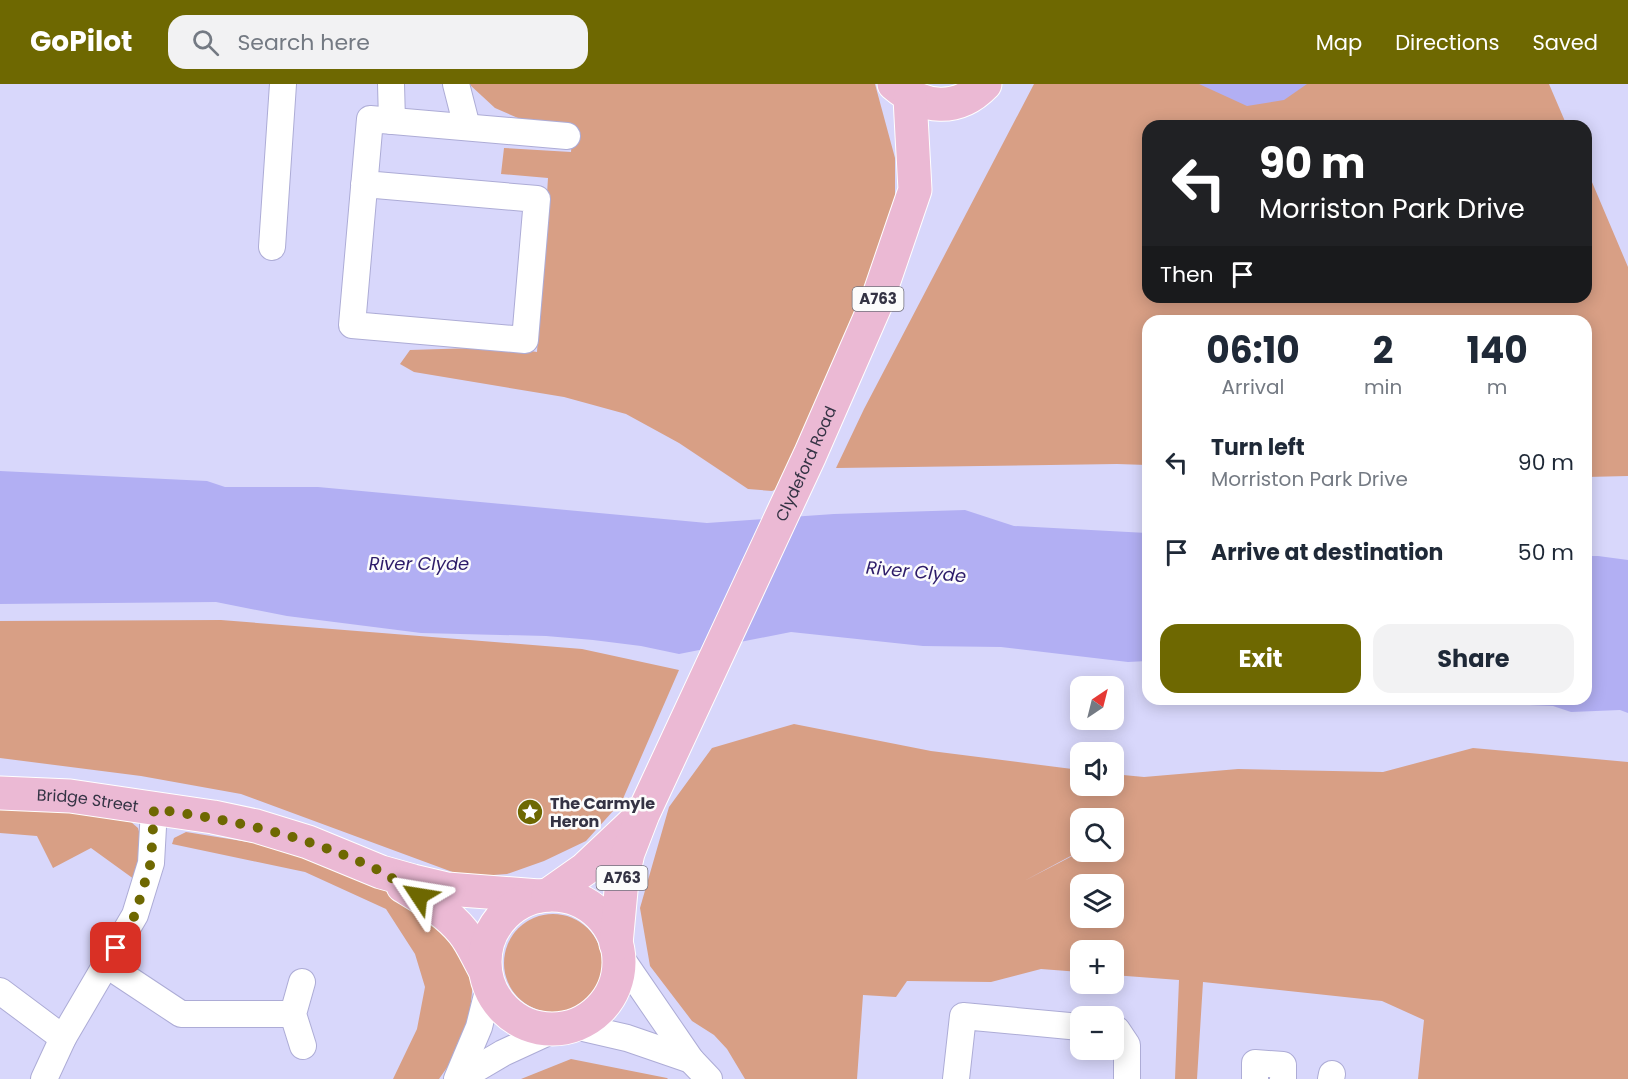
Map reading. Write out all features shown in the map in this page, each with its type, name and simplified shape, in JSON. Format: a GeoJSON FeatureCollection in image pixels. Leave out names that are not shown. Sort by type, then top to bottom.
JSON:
{"type":"FeatureCollection","features":[{"type":"Feature","properties":{"kind":"main road","name":"Clydeford Road"},"geometry":{"type":"LineString","coordinates":[[902,91],[929,104],[949,105],[968,98],[985,84]]}},
{"type":"Feature","properties":{"kind":"main road","name":"Clydeford Road"},"geometry":{"type":"LineString","coordinates":[[618,950],[622,880],[628,853],[643,814],[794,489],[876,304],[915,190],[902,91]]}},
{"type":"Feature","properties":{"kind":"main road","name":"Bridge Street"},"geometry":{"type":"LineString","coordinates":[[0,794],[70,796],[256,826],[308,842],[381,872],[447,889],[543,896]]}},
{"type":"Feature","properties":{"kind":"main road","name":"Clydeford Road"},"geometry":{"type":"LineString","coordinates":[[543,896],[585,869],[643,814]]}},
{"type":"Feature","properties":{"kind":"main road","name":"Bridge Street"},"geometry":{"type":"LineString","coordinates":[[381,872],[437,908],[453,922],[464,933],[487,978]]}},
{"type":"Feature","properties":{"kind":"main road"},"geometry":{"type":"LineString","coordinates":[[561,895],[582,902],[600,915],[613,933],[618,950],[618,977],[610,998],[595,1015],[564,1028],[531,1027],[511,1016],[496,1000],[487,978],[484,958],[489,936],[501,918],[518,904],[543,896],[561,895]]}},
{"type":"Feature","properties":{"kind":"street"},"geometry":{"type":"LineString","coordinates":[[272,247],[283,84]]}},
{"type":"Feature","properties":{"kind":"street"},"geometry":{"type":"LineString","coordinates":[[391,84],[392,121]]}},
{"type":"Feature","properties":{"kind":"street"},"geometry":{"type":"LineString","coordinates":[[456,84],[467,127]]}},
{"type":"Feature","properties":{"kind":"street"},"geometry":{"type":"LineString","coordinates":[[364,184],[537,199],[525,340],[352,325],[364,184],[370,119],[567,136]]}},
{"type":"Feature","properties":{"kind":"street"},"geometry":{"type":"LineString","coordinates":[[44,1079],[63,1038],[135,915],[151,862],[154,809]]}},
{"type":"Feature","properties":{"kind":"street"},"geometry":{"type":"LineString","coordinates":[[618,950],[691,1060],[709,1079]]}},
{"type":"Feature","properties":{"kind":"street"},"geometry":{"type":"LineString","coordinates":[[107,965],[181,1014],[293,1014]]}},
{"type":"Feature","properties":{"kind":"street"},"geometry":{"type":"LineString","coordinates":[[458,1079],[479,1026],[487,978]]}},
{"type":"Feature","properties":{"kind":"street"},"geometry":{"type":"LineString","coordinates":[[302,982],[293,1014],[303,1046]]}},
{"type":"Feature","properties":{"kind":"street"},"geometry":{"type":"LineString","coordinates":[[0,991],[63,1038]]}},
{"type":"Feature","properties":{"kind":"street"},"geometry":{"type":"LineString","coordinates":[[956,1079],[963,1016],[1070,1026]]}},
{"type":"Feature","properties":{"kind":"street"},"geometry":{"type":"LineString","coordinates":[[458,1079],[503,1053],[564,1028],[627,1038],[691,1060]]}},
{"type":"Feature","properties":{"kind":"street"},"geometry":{"type":"LineString","coordinates":[[1124,1040],[1127,1045],[1127,1079]]}},
{"type":"Feature","properties":{"kind":"street"},"geometry":{"type":"LineString","coordinates":[[1255,1079],[1255,1063],[1283,1065],[1283,1079]]}},
{"type":"Feature","properties":{"kind":"shaded area"},"geometry":{"type":"Polygon","coordinates":[[[469,84],[875,84],[895,158],[895,220],[781,487],[772,491],[748,489],[679,443],[626,414],[564,397],[414,372],[400,364],[410,350],[506,347],[537,352],[548,178],[501,174],[504,148],[571,152],[573,125],[525,121],[495,108],[469,84]]]}},
{"type":"Feature","properties":{"kind":"shaded area"},"geometry":{"type":"Polygon","coordinates":[[[1034,84],[1549,84],[1564,120],[1142,120],[1142,303],[1592,303],[1592,182],[1628,267],[1628,476],[1592,477],[1592,315],[1142,315],[1142,465],[836,468],[864,409],[1034,84]]]}},
{"type":"Feature","properties":{"kind":"shaded area"},"geometry":{"type":"Polygon","coordinates":[[[221,620],[582,649],[679,670],[622,801],[586,841],[544,861],[507,874],[466,877],[241,794],[141,776],[0,758],[0,621],[221,620]]]}},
{"type":"Feature","properties":{"kind":"shaded area"},"geometry":{"type":"Polygon","coordinates":[[[794,724],[931,751],[1070,769],[1070,796],[1124,796],[1124,775],[1144,777],[1238,769],[1383,772],[1473,748],[1628,762],[1628,1079],[1418,1079],[1424,1020],[1382,1001],[1203,982],[1197,1079],[1175,1079],[1179,980],[1124,976],[1124,940],[1070,940],[1070,971],[1041,969],[991,982],[907,981],[896,997],[863,995],[857,1079],[745,1079],[727,1049],[714,1035],[692,1021],[650,966],[640,908],[669,807],[712,748],[794,724]]]}},
{"type":"Feature","properties":{"kind":"shaded area"},"geometry":{"type":"Polygon","coordinates":[[[0,809],[62,811],[131,822],[138,828],[141,839],[138,882],[91,848],[53,868],[37,836],[0,833],[0,809]]]}},
{"type":"Feature","properties":{"kind":"shaded area"},"geometry":{"type":"Polygon","coordinates":[[[186,832],[280,847],[374,884],[433,916],[474,973],[470,1012],[460,1049],[439,1079],[393,1079],[417,1029],[425,987],[415,954],[386,909],[305,872],[172,844],[174,838],[186,832]]]}},
{"type":"Feature","properties":{"kind":"shaded area"},"geometry":{"type":"Polygon","coordinates":[[[553,914],[572,918],[588,928],[598,944],[602,963],[598,982],[588,998],[572,1008],[553,1012],[534,1008],[518,998],[508,982],[504,963],[508,944],[518,928],[534,918],[553,914]]]}},
{"type":"Feature","properties":{"kind":"shaded area"},"geometry":{"type":"Polygon","coordinates":[[[571,1059],[667,1078],[668,1079],[521,1079],[571,1059]]]}},
{"type":"Feature","properties":{"kind":"water"},"geometry":{"type":"Polygon","coordinates":[[[1199,84],[1307,84],[1284,100],[1247,106],[1199,84]]]}},
{"type":"Feature","properties":{"kind":"water","name":"River Clyde"},"geometry":{"type":"Polygon","coordinates":[[[0,471],[207,481],[225,487],[318,487],[707,523],[834,514],[965,510],[1014,526],[1142,533],[1142,661],[1128,662],[1001,647],[923,646],[791,632],[679,654],[641,646],[546,636],[421,633],[287,616],[216,602],[0,604],[0,471]]]}},
{"type":"Feature","properties":{"kind":"water"},"geometry":{"type":"Polygon","coordinates":[[[1592,556],[1628,560],[1628,713],[1620,710],[1571,712],[1553,706],[1530,705],[1592,705],[1592,556]]]}},
{"type":"Feature","properties":{"kind":"place","name":"The Carmyle Heron"},"geometry":{"type":"Point","coordinates":[530,812]}},
{"type":"Feature","properties":{"kind":"route"},"geometry":{"type":"LineString","coordinates":[[116,948],[135,915],[151,862],[154,809],[213,817],[256,826],[308,842],[381,872],[419,896]]}}]}
